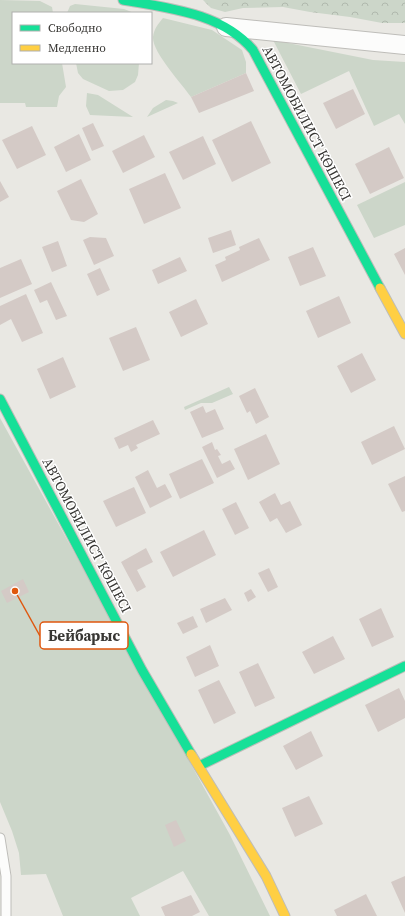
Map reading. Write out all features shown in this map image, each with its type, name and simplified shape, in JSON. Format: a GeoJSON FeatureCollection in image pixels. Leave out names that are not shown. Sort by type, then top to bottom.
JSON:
{"type":"FeatureCollection","features":[{"type":"Feature","properties":{"kind":"street","name":"АВТОМОБИЛИСТ КӨШЕСІ"},"geometry":{"type":"LineString","coordinates":[[123,0],[189,14],[208,20],[237,34],[253,50],[405,334]]}},
{"type":"Feature","properties":{"kind":"street"},"geometry":{"type":"LineString","coordinates":[[225,27],[405,46]]}},
{"type":"Feature","properties":{"kind":"street","name":"АВТОМОБИЛИСТ КӨШЕСІ"},"geometry":{"type":"LineString","coordinates":[[0,399],[142,670],[266,876],[285,916]]}},
{"type":"Feature","properties":{"kind":"street"},"geometry":{"type":"LineString","coordinates":[[199,766],[405,666]]}},
{"type":"Feature","properties":{"kind":"lane"},"geometry":{"type":"LineString","coordinates":[[0,838],[6,876],[6,916]]}},
{"type":"Feature","properties":{"kind":"green space"},"geometry":{"type":"Polygon","coordinates":[[[0,0],[40,1],[52,7],[53,12],[12,12],[12,64],[62,64],[66,87],[59,96],[57,107],[26,107],[25,103],[0,103],[0,0]]]}},
{"type":"Feature","properties":{"kind":"green space"},"geometry":{"type":"Polygon","coordinates":[[[203,0],[405,0],[405,23],[382,23],[283,7],[243,8],[225,12],[211,8],[203,0]]]}},
{"type":"Feature","properties":{"kind":"green space"},"geometry":{"type":"Polygon","coordinates":[[[75,4],[124,9],[132,12],[67,12],[70,6],[75,4]]]}},
{"type":"Feature","properties":{"kind":"green space"},"geometry":{"type":"Polygon","coordinates":[[[163,18],[212,30],[242,50],[246,62],[246,73],[191,97],[168,68],[157,51],[154,43],[154,32],[163,18]]]}},
{"type":"Feature","properties":{"kind":"green space"},"geometry":{"type":"Polygon","coordinates":[[[273,40],[373,60],[405,62],[405,124],[399,114],[374,126],[349,71],[301,94],[273,40]]]}},
{"type":"Feature","properties":{"kind":"green space"},"geometry":{"type":"Polygon","coordinates":[[[76,64],[139,64],[138,75],[135,82],[123,90],[109,91],[83,79],[78,73],[76,64]]]}},
{"type":"Feature","properties":{"kind":"green space"},"geometry":{"type":"Polygon","coordinates":[[[87,93],[98,95],[133,117],[90,115],[86,106],[87,93]]]}},
{"type":"Feature","properties":{"kind":"green space"},"geometry":{"type":"Polygon","coordinates":[[[166,100],[178,103],[147,117],[153,108],[166,100]]]}},
{"type":"Feature","properties":{"kind":"green space"},"geometry":{"type":"Polygon","coordinates":[[[405,182],[405,225],[374,238],[357,205],[405,182]]]}},
{"type":"Feature","properties":{"kind":"green space"},"geometry":{"type":"Polygon","coordinates":[[[229,387],[233,394],[212,403],[201,403],[185,410],[184,407],[229,387]]]}},
{"type":"Feature","properties":{"kind":"green space"},"geometry":{"type":"Polygon","coordinates":[[[0,418],[230,835],[270,916],[209,916],[183,871],[131,898],[140,916],[63,916],[46,874],[21,875],[19,853],[0,802],[0,418]]]}},
{"type":"Feature","properties":{"kind":"building"},"geometry":{"type":"Polygon","coordinates":[[[246,73],[254,91],[199,113],[191,97],[246,73]]]}},
{"type":"Feature","properties":{"kind":"building"},"geometry":{"type":"Polygon","coordinates":[[[353,89],[365,114],[336,129],[323,103],[353,89]]]}},
{"type":"Feature","properties":{"kind":"building"},"geometry":{"type":"Polygon","coordinates":[[[251,121],[271,163],[232,182],[212,140],[251,121]]]}},
{"type":"Feature","properties":{"kind":"building"},"geometry":{"type":"Polygon","coordinates":[[[93,123],[104,146],[92,151],[82,128],[93,123]]]}},
{"type":"Feature","properties":{"kind":"building"},"geometry":{"type":"Polygon","coordinates":[[[32,126],[46,155],[17,169],[2,140],[32,126]]]}},
{"type":"Feature","properties":{"kind":"building"},"geometry":{"type":"Polygon","coordinates":[[[79,134],[91,160],[66,172],[54,147],[79,134]]]}},
{"type":"Feature","properties":{"kind":"building"},"geometry":{"type":"Polygon","coordinates":[[[144,135],[155,157],[123,173],[112,151],[144,135]]]}},
{"type":"Feature","properties":{"kind":"building"},"geometry":{"type":"Polygon","coordinates":[[[203,136],[216,164],[183,180],[169,152],[203,136]]]}},
{"type":"Feature","properties":{"kind":"building"},"geometry":{"type":"Polygon","coordinates":[[[389,147],[404,178],[370,194],[355,164],[389,147]]]}},
{"type":"Feature","properties":{"kind":"building"},"geometry":{"type":"Polygon","coordinates":[[[165,173],[181,208],[144,224],[129,189],[165,173]]]}},
{"type":"Feature","properties":{"kind":"building"},"geometry":{"type":"Polygon","coordinates":[[[81,179],[98,214],[84,222],[71,220],[57,191],[81,179]]]}},
{"type":"Feature","properties":{"kind":"building"},"geometry":{"type":"Polygon","coordinates":[[[0,181],[9,197],[0,202],[0,181]]]}},
{"type":"Feature","properties":{"kind":"building"},"geometry":{"type":"Polygon","coordinates":[[[231,230],[236,245],[213,253],[208,238],[231,230]]]}},
{"type":"Feature","properties":{"kind":"building"},"geometry":{"type":"Polygon","coordinates":[[[90,237],[106,238],[114,256],[94,265],[83,240],[90,237]]]}},
{"type":"Feature","properties":{"kind":"building"},"geometry":{"type":"Polygon","coordinates":[[[259,238],[270,260],[222,282],[215,265],[226,260],[225,257],[240,250],[239,247],[259,238]]]}},
{"type":"Feature","properties":{"kind":"building"},"geometry":{"type":"Polygon","coordinates":[[[58,241],[67,266],[52,272],[42,247],[58,241]]]}},
{"type":"Feature","properties":{"kind":"building"},"geometry":{"type":"Polygon","coordinates":[[[313,247],[326,276],[300,286],[288,257],[313,247]]]}},
{"type":"Feature","properties":{"kind":"building"},"geometry":{"type":"Polygon","coordinates":[[[405,248],[405,275],[394,254],[405,248]]]}},
{"type":"Feature","properties":{"kind":"building"},"geometry":{"type":"Polygon","coordinates":[[[180,257],[187,271],[158,284],[152,270],[180,257]]]}},
{"type":"Feature","properties":{"kind":"building"},"geometry":{"type":"Polygon","coordinates":[[[21,259],[32,284],[0,298],[0,268],[21,259]]]}},
{"type":"Feature","properties":{"kind":"building"},"geometry":{"type":"Polygon","coordinates":[[[100,268],[110,290],[97,296],[87,274],[100,268]]]}},
{"type":"Feature","properties":{"kind":"building"},"geometry":{"type":"Polygon","coordinates":[[[51,282],[67,316],[56,320],[47,300],[40,303],[34,290],[51,282]]]}},
{"type":"Feature","properties":{"kind":"building"},"geometry":{"type":"Polygon","coordinates":[[[26,294],[43,333],[22,342],[11,319],[0,325],[0,306],[26,294]]]}},
{"type":"Feature","properties":{"kind":"building"},"geometry":{"type":"Polygon","coordinates":[[[339,296],[351,323],[318,338],[306,311],[339,296]]]}},
{"type":"Feature","properties":{"kind":"building"},"geometry":{"type":"Polygon","coordinates":[[[196,299],[208,324],[181,337],[169,312],[196,299]]]}},
{"type":"Feature","properties":{"kind":"building"},"geometry":{"type":"Polygon","coordinates":[[[136,327],[150,360],[123,371],[109,338],[136,327]]]}},
{"type":"Feature","properties":{"kind":"building"},"geometry":{"type":"Polygon","coordinates":[[[362,353],[376,380],[351,393],[337,366],[362,353]]]}},
{"type":"Feature","properties":{"kind":"building"},"geometry":{"type":"Polygon","coordinates":[[[63,357],[76,387],[50,399],[37,369],[63,357]]]}},
{"type":"Feature","properties":{"kind":"building"},"geometry":{"type":"Polygon","coordinates":[[[255,388],[269,417],[256,424],[250,411],[247,413],[239,396],[255,388]]]}},
{"type":"Feature","properties":{"kind":"building"},"geometry":{"type":"Polygon","coordinates":[[[203,406],[206,413],[215,409],[224,429],[202,438],[190,412],[203,406]]]}},
{"type":"Feature","properties":{"kind":"building"},"geometry":{"type":"Polygon","coordinates":[[[153,420],[160,434],[136,445],[138,448],[131,452],[128,445],[119,449],[114,438],[153,420]]]}},
{"type":"Feature","properties":{"kind":"building"},"geometry":{"type":"Polygon","coordinates":[[[394,426],[405,449],[372,465],[361,442],[394,426]]]}},
{"type":"Feature","properties":{"kind":"building"},"geometry":{"type":"Polygon","coordinates":[[[266,434],[280,464],[248,480],[234,449],[266,434]]]}},
{"type":"Feature","properties":{"kind":"building"},"geometry":{"type":"Polygon","coordinates":[[[212,442],[215,450],[217,449],[221,455],[218,456],[222,464],[230,460],[235,469],[217,478],[202,447],[212,442]]]}},
{"type":"Feature","properties":{"kind":"building"},"geometry":{"type":"Polygon","coordinates":[[[202,459],[214,483],[180,499],[169,474],[202,459]]]}},
{"type":"Feature","properties":{"kind":"building"},"geometry":{"type":"Polygon","coordinates":[[[148,470],[157,488],[165,484],[172,497],[150,508],[135,477],[148,470]]]}},
{"type":"Feature","properties":{"kind":"building"},"geometry":{"type":"Polygon","coordinates":[[[405,476],[405,511],[402,512],[388,484],[405,476]]]}},
{"type":"Feature","properties":{"kind":"building"},"geometry":{"type":"Polygon","coordinates":[[[134,487],[146,513],[116,527],[103,501],[134,487]]]}},
{"type":"Feature","properties":{"kind":"building"},"geometry":{"type":"Polygon","coordinates":[[[275,493],[281,505],[290,501],[302,525],[286,533],[277,518],[270,522],[259,502],[275,493]]]}},
{"type":"Feature","properties":{"kind":"building"},"geometry":{"type":"Polygon","coordinates":[[[236,502],[249,528],[235,535],[222,509],[236,502]]]}},
{"type":"Feature","properties":{"kind":"building"},"geometry":{"type":"Polygon","coordinates":[[[204,530],[216,555],[173,577],[160,552],[204,530]]]}},
{"type":"Feature","properties":{"kind":"building"},"geometry":{"type":"Polygon","coordinates":[[[146,548],[153,562],[137,570],[146,587],[137,592],[121,562],[146,548]]]}},
{"type":"Feature","properties":{"kind":"building"},"geometry":{"type":"Polygon","coordinates":[[[269,568],[278,587],[268,592],[258,573],[269,568]]]}},
{"type":"Feature","properties":{"kind":"building"},"geometry":{"type":"Polygon","coordinates":[[[23,579],[29,592],[7,603],[1,591],[23,579]]]}},
{"type":"Feature","properties":{"kind":"building"},"geometry":{"type":"Polygon","coordinates":[[[251,589],[256,597],[248,602],[244,593],[251,589]]]}},
{"type":"Feature","properties":{"kind":"building"},"geometry":{"type":"Polygon","coordinates":[[[225,598],[232,610],[206,623],[200,609],[225,598]]]}},
{"type":"Feature","properties":{"kind":"building"},"geometry":{"type":"Polygon","coordinates":[[[381,608],[394,637],[372,647],[359,619],[381,608]]]}},
{"type":"Feature","properties":{"kind":"building"},"geometry":{"type":"Polygon","coordinates":[[[193,616],[198,627],[183,634],[177,623],[193,616]]]}},
{"type":"Feature","properties":{"kind":"building"},"geometry":{"type":"Polygon","coordinates":[[[333,636],[345,659],[314,674],[302,652],[333,636]]]}},
{"type":"Feature","properties":{"kind":"building"},"geometry":{"type":"Polygon","coordinates":[[[210,645],[219,666],[195,677],[186,657],[210,645]]]}},
{"type":"Feature","properties":{"kind":"building"},"geometry":{"type":"Polygon","coordinates":[[[258,663],[275,698],[255,707],[239,672],[258,663]]]}},
{"type":"Feature","properties":{"kind":"building"},"geometry":{"type":"Polygon","coordinates":[[[219,680],[236,713],[214,724],[198,690],[219,680]]]}},
{"type":"Feature","properties":{"kind":"building"},"geometry":{"type":"Polygon","coordinates":[[[399,688],[405,701],[405,718],[378,732],[365,705],[399,688]]]}},
{"type":"Feature","properties":{"kind":"building"},"geometry":{"type":"Polygon","coordinates":[[[311,731],[323,756],[296,770],[283,746],[311,731]]]}},
{"type":"Feature","properties":{"kind":"building"},"geometry":{"type":"Polygon","coordinates":[[[309,796],[323,824],[295,837],[282,808],[309,796]]]}},
{"type":"Feature","properties":{"kind":"building"},"geometry":{"type":"Polygon","coordinates":[[[176,820],[186,841],[174,847],[165,825],[176,820]]]}},
{"type":"Feature","properties":{"kind":"building"},"geometry":{"type":"Polygon","coordinates":[[[405,876],[405,913],[391,882],[405,876]]]}},
{"type":"Feature","properties":{"kind":"building"},"geometry":{"type":"Polygon","coordinates":[[[366,894],[377,916],[337,916],[334,910],[366,894]]]}},
{"type":"Feature","properties":{"kind":"building"},"geometry":{"type":"Polygon","coordinates":[[[191,895],[200,912],[192,916],[165,916],[161,907],[191,895]]]}},
{"type":"Feature","properties":{"kind":"traffic: fast"},"geometry":{"type":"LineString","coordinates":[[123,0],[176,10],[210,20],[226,28],[253,50],[380,288]]}},
{"type":"Feature","properties":{"kind":"traffic: fast"},"geometry":{"type":"LineString","coordinates":[[0,399],[142,670],[191,754]]}},
{"type":"Feature","properties":{"kind":"traffic: fast"},"geometry":{"type":"LineString","coordinates":[[199,766],[405,666]]}},
{"type":"Feature","properties":{"kind":"traffic: slow"},"geometry":{"type":"LineString","coordinates":[[380,288],[405,334]]}},
{"type":"Feature","properties":{"kind":"traffic: slow"},"geometry":{"type":"LineString","coordinates":[[191,754],[266,876],[285,916]]}},
{"type":"Feature","properties":{"kind":"place","name":"Бейбарыс"},"geometry":{"type":"Point","coordinates":[15,591]}}]}
